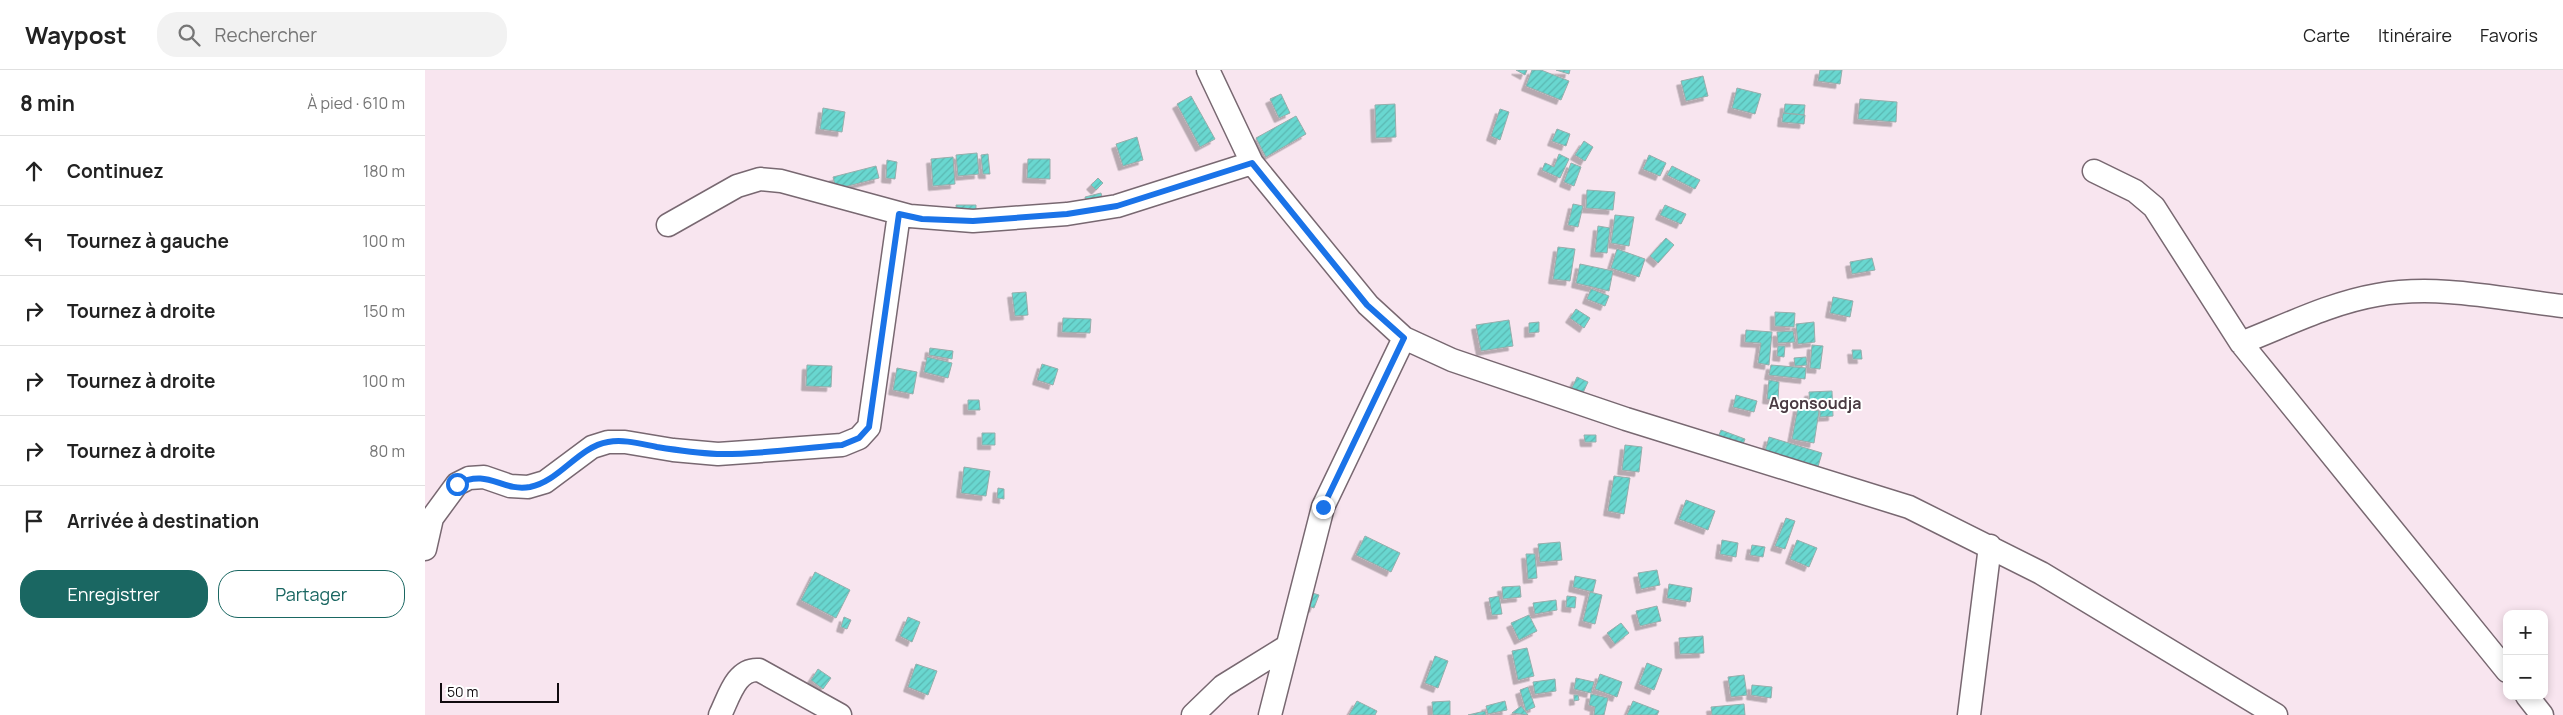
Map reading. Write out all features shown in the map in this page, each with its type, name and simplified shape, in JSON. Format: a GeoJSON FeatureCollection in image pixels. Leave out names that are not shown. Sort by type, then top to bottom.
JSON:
{"type":"FeatureCollection","features":[{"type":"Feature","properties":{"kind":"street"},"geometry":{"type":"LineString","coordinates":[[1208,70],[1252,163],[1367,305],[1404,338],[1452,360],[1626,420],[1909,507],[2041,573],[2276,715]]}},
{"type":"Feature","properties":{"kind":"street"},"geometry":{"type":"LineString","coordinates":[[668,225],[737,186],[760,179],[781,181],[922,219],[973,221],[1067,214],[1117,206],[1252,163]]}},
{"type":"Feature","properties":{"kind":"street"},"geometry":{"type":"LineString","coordinates":[[2094,171],[2135,191],[2154,207],[2241,344],[2503,666]]}},
{"type":"Feature","properties":{"kind":"street"},"geometry":{"type":"LineString","coordinates":[[425,549],[432,518],[457,484],[469,478],[483,477],[510,486],[528,487],[545,482],[592,448],[608,442],[625,442],[673,450],[718,454],[842,445],[859,438],[869,427],[899,214]]}},
{"type":"Feature","properties":{"kind":"street"},"geometry":{"type":"LineString","coordinates":[[2241,344],[2348,302],[2377,295],[2434,290],[2563,306]]}},
{"type":"Feature","properties":{"kind":"street"},"geometry":{"type":"LineString","coordinates":[[1270,715],[1323,507],[1404,338]]}},
{"type":"Feature","properties":{"kind":"street"},"geometry":{"type":"LineString","coordinates":[[1969,715],[1990,546]]}},
{"type":"Feature","properties":{"kind":"street"},"geometry":{"type":"LineString","coordinates":[[1193,715],[1223,686],[1286,647]]}},
{"type":"Feature","properties":{"kind":"street"},"geometry":{"type":"LineString","coordinates":[[720,715],[740,675],[749,669],[759,670],[840,715]]}},
{"type":"Feature","properties":{"kind":"street"},"geometry":{"type":"LineString","coordinates":[[2530,700],[2542,715]]}},
{"type":"Feature","properties":{"kind":"building"},"geometry":{"type":"Polygon","coordinates":[[[1516,70],[1527,70],[1525,75],[1516,70]]]}},
{"type":"Feature","properties":{"kind":"building"},"geometry":{"type":"Polygon","coordinates":[[[1532,70],[1541,70],[1569,81],[1561,100],[1526,86],[1532,70]]]}},
{"type":"Feature","properties":{"kind":"building"},"geometry":{"type":"Polygon","coordinates":[[[1556,70],[1570,70],[1569,74],[1556,70]]]}},
{"type":"Feature","properties":{"kind":"building"},"geometry":{"type":"Polygon","coordinates":[[[1820,70],[1842,70],[1840,84],[1818,81],[1820,70]]]}},
{"type":"Feature","properties":{"kind":"building"},"geometry":{"type":"Polygon","coordinates":[[[1703,76],[1708,96],[1686,101],[1681,81],[1703,76]]]}},
{"type":"Feature","properties":{"kind":"building"},"geometry":{"type":"Polygon","coordinates":[[[1737,88],[1761,94],[1755,114],[1732,108],[1737,88]]]}},
{"type":"Feature","properties":{"kind":"building"},"geometry":{"type":"Polygon","coordinates":[[[1281,94],[1290,113],[1279,118],[1270,99],[1281,94]]]}},
{"type":"Feature","properties":{"kind":"building"},"geometry":{"type":"Polygon","coordinates":[[[1191,96],[1215,139],[1200,147],[1177,104],[1191,96]]]}},
{"type":"Feature","properties":{"kind":"building"},"geometry":{"type":"Polygon","coordinates":[[[1860,99],[1897,102],[1896,122],[1858,119],[1860,99]]]}},
{"type":"Feature","properties":{"kind":"building"},"geometry":{"type":"Polygon","coordinates":[[[1395,104],[1396,137],[1376,138],[1375,105],[1395,104]]]}},
{"type":"Feature","properties":{"kind":"building"},"geometry":{"type":"Polygon","coordinates":[[[1785,104],[1805,105],[1804,115],[1784,113],[1785,104]]]}},
{"type":"Feature","properties":{"kind":"building"},"geometry":{"type":"Polygon","coordinates":[[[823,108],[845,112],[842,132],[820,129],[823,108]]]}},
{"type":"Feature","properties":{"kind":"building"},"geometry":{"type":"Polygon","coordinates":[[[1500,109],[1509,112],[1500,140],[1491,136],[1500,109]]]}},
{"type":"Feature","properties":{"kind":"building"},"geometry":{"type":"Polygon","coordinates":[[[1783,113],[1805,115],[1804,124],[1782,122],[1783,113]]]}},
{"type":"Feature","properties":{"kind":"building"},"geometry":{"type":"Polygon","coordinates":[[[1296,116],[1306,134],[1266,157],[1256,138],[1296,116]]]}},
{"type":"Feature","properties":{"kind":"building"},"geometry":{"type":"Polygon","coordinates":[[[1557,129],[1570,134],[1566,146],[1552,141],[1557,129]]]}},
{"type":"Feature","properties":{"kind":"building"},"geometry":{"type":"Polygon","coordinates":[[[1137,137],[1143,160],[1123,166],[1116,144],[1137,137]]]}},
{"type":"Feature","properties":{"kind":"building"},"geometry":{"type":"Polygon","coordinates":[[[1584,141],[1593,147],[1585,161],[1575,155],[1584,141]]]}},
{"type":"Feature","properties":{"kind":"building"},"geometry":{"type":"Polygon","coordinates":[[[977,153],[979,174],[958,176],[956,155],[977,153]]]}},
{"type":"Feature","properties":{"kind":"building"},"geometry":{"type":"Polygon","coordinates":[[[988,154],[990,174],[983,174],[981,155],[988,154]]]}},
{"type":"Feature","properties":{"kind":"building"},"geometry":{"type":"Polygon","coordinates":[[[1559,154],[1569,159],[1560,178],[1542,170],[1545,163],[1554,167],[1559,154]]]}},
{"type":"Feature","properties":{"kind":"building"},"geometry":{"type":"Polygon","coordinates":[[[1649,155],[1666,163],[1660,176],[1643,169],[1649,155]]]}},
{"type":"Feature","properties":{"kind":"building"},"geometry":{"type":"Polygon","coordinates":[[[953,157],[955,184],[933,186],[931,159],[953,157]]]}},
{"type":"Feature","properties":{"kind":"building"},"geometry":{"type":"Polygon","coordinates":[[[1028,159],[1050,159],[1050,179],[1027,178],[1028,159]]]}},
{"type":"Feature","properties":{"kind":"building"},"geometry":{"type":"Polygon","coordinates":[[[887,160],[897,162],[895,179],[886,178],[887,160]]]}},
{"type":"Feature","properties":{"kind":"building"},"geometry":{"type":"Polygon","coordinates":[[[1571,163],[1581,167],[1574,186],[1564,182],[1571,163]]]}},
{"type":"Feature","properties":{"kind":"building"},"geometry":{"type":"Polygon","coordinates":[[[876,166],[879,178],[836,189],[833,177],[876,166]]]}},
{"type":"Feature","properties":{"kind":"building"},"geometry":{"type":"Polygon","coordinates":[[[1672,166],[1700,180],[1695,189],[1667,175],[1672,166]]]}},
{"type":"Feature","properties":{"kind":"building"},"geometry":{"type":"Polygon","coordinates":[[[1098,178],[1103,183],[1096,190],[1091,185],[1098,178]]]}},
{"type":"Feature","properties":{"kind":"building"},"geometry":{"type":"Polygon","coordinates":[[[1587,190],[1615,192],[1613,210],[1586,208],[1587,190]]]}},
{"type":"Feature","properties":{"kind":"building"},"geometry":{"type":"Polygon","coordinates":[[[1101,193],[1104,205],[1087,208],[1085,197],[1101,193]]]}},
{"type":"Feature","properties":{"kind":"building"},"geometry":{"type":"Polygon","coordinates":[[[1573,204],[1583,206],[1578,227],[1568,225],[1573,204]]]}},
{"type":"Feature","properties":{"kind":"building"},"geometry":{"type":"Polygon","coordinates":[[[956,205],[976,205],[976,219],[957,219],[956,205]]]}},
{"type":"Feature","properties":{"kind":"building"},"geometry":{"type":"Polygon","coordinates":[[[1665,205],[1686,214],[1681,224],[1660,215],[1665,205]]]}},
{"type":"Feature","properties":{"kind":"building"},"geometry":{"type":"Polygon","coordinates":[[[1615,215],[1634,217],[1629,246],[1611,243],[1615,215]]]}},
{"type":"Feature","properties":{"kind":"building"},"geometry":{"type":"Polygon","coordinates":[[[1598,226],[1610,228],[1607,253],[1595,252],[1598,226]]]}},
{"type":"Feature","properties":{"kind":"building"},"geometry":{"type":"Polygon","coordinates":[[[1666,238],[1674,245],[1658,263],[1650,256],[1666,238]]]}},
{"type":"Feature","properties":{"kind":"building"},"geometry":{"type":"Polygon","coordinates":[[[1558,247],[1575,249],[1570,281],[1553,279],[1558,247]]]}},
{"type":"Feature","properties":{"kind":"building"},"geometry":{"type":"Polygon","coordinates":[[[1617,249],[1645,259],[1639,277],[1611,268],[1617,249]]]}},
{"type":"Feature","properties":{"kind":"building"},"geometry":{"type":"Polygon","coordinates":[[[1872,258],[1875,270],[1852,274],[1850,262],[1872,258]]]}},
{"type":"Feature","properties":{"kind":"building"},"geometry":{"type":"Polygon","coordinates":[[[1580,264],[1613,271],[1609,291],[1576,283],[1580,264]]]}},
{"type":"Feature","properties":{"kind":"building"},"geometry":{"type":"Polygon","coordinates":[[[1591,289],[1609,296],[1605,306],[1587,299],[1591,289]]]}},
{"type":"Feature","properties":{"kind":"building"},"geometry":{"type":"Polygon","coordinates":[[[1026,292],[1028,315],[1015,316],[1012,293],[1026,292]]]}},
{"type":"Feature","properties":{"kind":"building"},"geometry":{"type":"Polygon","coordinates":[[[1833,297],[1853,301],[1850,317],[1830,313],[1833,297]]]}},
{"type":"Feature","properties":{"kind":"building"},"geometry":{"type":"Polygon","coordinates":[[[1576,309],[1590,318],[1584,328],[1570,318],[1576,309]]]}},
{"type":"Feature","properties":{"kind":"building"},"geometry":{"type":"Polygon","coordinates":[[[1775,312],[1795,313],[1794,327],[1775,326],[1775,312]]]}},
{"type":"Feature","properties":{"kind":"building"},"geometry":{"type":"Polygon","coordinates":[[[1063,318],[1091,319],[1090,333],[1062,332],[1063,318]]]}},
{"type":"Feature","properties":{"kind":"building"},"geometry":{"type":"Polygon","coordinates":[[[1509,320],[1513,346],[1481,351],[1476,325],[1509,320]]]}},
{"type":"Feature","properties":{"kind":"building"},"geometry":{"type":"Polygon","coordinates":[[[1539,322],[1539,332],[1529,333],[1529,323],[1539,322]]]}},
{"type":"Feature","properties":{"kind":"building"},"geometry":{"type":"Polygon","coordinates":[[[1814,322],[1815,342],[1798,344],[1796,324],[1814,322]]]}},
{"type":"Feature","properties":{"kind":"building"},"geometry":{"type":"Polygon","coordinates":[[[1746,330],[1772,332],[1769,365],[1758,363],[1761,343],[1745,342],[1746,330]]]}},
{"type":"Feature","properties":{"kind":"building"},"geometry":{"type":"Polygon","coordinates":[[[1793,331],[1795,342],[1778,343],[1777,332],[1793,331]]]}},
{"type":"Feature","properties":{"kind":"building"},"geometry":{"type":"Polygon","coordinates":[[[1812,345],[1823,346],[1820,369],[1810,368],[1812,345]]]}},
{"type":"Feature","properties":{"kind":"building"},"geometry":{"type":"Polygon","coordinates":[[[1778,346],[1785,346],[1784,357],[1777,356],[1778,346]]]}},
{"type":"Feature","properties":{"kind":"building"},"geometry":{"type":"Polygon","coordinates":[[[930,348],[953,351],[952,359],[929,355],[930,348]]]}},
{"type":"Feature","properties":{"kind":"building"},"geometry":{"type":"Polygon","coordinates":[[[1852,350],[1861,350],[1862,359],[1853,359],[1852,350]]]}},
{"type":"Feature","properties":{"kind":"building"},"geometry":{"type":"Polygon","coordinates":[[[927,357],[952,363],[948,378],[924,372],[927,357]]]}},
{"type":"Feature","properties":{"kind":"building"},"geometry":{"type":"Polygon","coordinates":[[[1806,357],[1807,365],[1795,366],[1794,358],[1806,357]]]}},
{"type":"Feature","properties":{"kind":"building"},"geometry":{"type":"Polygon","coordinates":[[[1042,364],[1058,369],[1053,385],[1037,380],[1042,364]]]}},
{"type":"Feature","properties":{"kind":"building"},"geometry":{"type":"Polygon","coordinates":[[[807,365],[832,366],[831,387],[806,386],[807,365]]]}},
{"type":"Feature","properties":{"kind":"building"},"geometry":{"type":"Polygon","coordinates":[[[1771,365],[1806,368],[1805,379],[1769,375],[1771,365]]]}},
{"type":"Feature","properties":{"kind":"building"},"geometry":{"type":"Polygon","coordinates":[[[897,368],[917,372],[913,394],[893,390],[897,368]]]}},
{"type":"Feature","properties":{"kind":"building"},"geometry":{"type":"Polygon","coordinates":[[[1577,377],[1588,382],[1582,395],[1571,390],[1577,377]]]}},
{"type":"Feature","properties":{"kind":"building"},"geometry":{"type":"Polygon","coordinates":[[[1769,380],[1779,382],[1778,400],[1767,399],[1769,380]]]}},
{"type":"Feature","properties":{"kind":"building"},"geometry":{"type":"Polygon","coordinates":[[[1832,391],[1833,416],[1820,417],[1820,408],[1810,408],[1809,392],[1832,391]]]}},
{"type":"Feature","properties":{"kind":"building"},"geometry":{"type":"Polygon","coordinates":[[[1736,395],[1757,401],[1754,412],[1733,407],[1736,395]]]}},
{"type":"Feature","properties":{"kind":"building"},"geometry":{"type":"Polygon","coordinates":[[[968,400],[979,400],[980,410],[968,410],[968,400]]]}},
{"type":"Feature","properties":{"kind":"building"},"geometry":{"type":"Polygon","coordinates":[[[1798,407],[1819,411],[1814,443],[1792,439],[1798,407]]]}},
{"type":"Feature","properties":{"kind":"building"},"geometry":{"type":"Polygon","coordinates":[[[1721,430],[1745,439],[1740,452],[1716,442],[1721,430]]]}},
{"type":"Feature","properties":{"kind":"building"},"geometry":{"type":"Polygon","coordinates":[[[982,433],[995,433],[995,445],[982,445],[982,433]]]}},
{"type":"Feature","properties":{"kind":"building"},"geometry":{"type":"Polygon","coordinates":[[[1584,435],[1596,435],[1596,442],[1585,442],[1584,435]]]}},
{"type":"Feature","properties":{"kind":"building"},"geometry":{"type":"Polygon","coordinates":[[[1769,437],[1822,453],[1817,470],[1764,455],[1769,437]]]}},
{"type":"Feature","properties":{"kind":"building"},"geometry":{"type":"Polygon","coordinates":[[[1625,445],[1642,447],[1639,472],[1622,470],[1625,445]]]}},
{"type":"Feature","properties":{"kind":"building"},"geometry":{"type":"Polygon","coordinates":[[[964,467],[990,471],[986,496],[961,493],[964,467]]]}},
{"type":"Feature","properties":{"kind":"building"},"geometry":{"type":"Polygon","coordinates":[[[1614,476],[1630,478],[1624,514],[1608,511],[1614,476]]]}},
{"type":"Feature","properties":{"kind":"building"},"geometry":{"type":"Polygon","coordinates":[[[998,488],[1004,489],[1004,499],[997,498],[998,488]]]}},
{"type":"Feature","properties":{"kind":"building"},"geometry":{"type":"Polygon","coordinates":[[[1686,500],[1715,511],[1708,530],[1679,519],[1686,500]]]}},
{"type":"Feature","properties":{"kind":"building"},"geometry":{"type":"Polygon","coordinates":[[[1786,518],[1795,521],[1785,549],[1775,546],[1786,518]]]}},
{"type":"Feature","properties":{"kind":"building"},"geometry":{"type":"Polygon","coordinates":[[[1365,536],[1400,553],[1391,572],[1356,555],[1365,536]]]}},
{"type":"Feature","properties":{"kind":"building"},"geometry":{"type":"Polygon","coordinates":[[[1722,540],[1738,543],[1736,557],[1720,554],[1722,540]]]}},
{"type":"Feature","properties":{"kind":"building"},"geometry":{"type":"Polygon","coordinates":[[[1797,540],[1817,548],[1809,567],[1790,559],[1797,540]]]}},
{"type":"Feature","properties":{"kind":"building"},"geometry":{"type":"Polygon","coordinates":[[[1560,542],[1562,560],[1540,562],[1538,544],[1560,542]]]}},
{"type":"Feature","properties":{"kind":"building"},"geometry":{"type":"Polygon","coordinates":[[[1752,545],[1765,547],[1763,557],[1750,555],[1752,545]]]}},
{"type":"Feature","properties":{"kind":"building"},"geometry":{"type":"Polygon","coordinates":[[[1526,554],[1535,554],[1537,578],[1528,579],[1526,554]]]}},
{"type":"Feature","properties":{"kind":"building"},"geometry":{"type":"Polygon","coordinates":[[[1657,570],[1660,585],[1641,589],[1638,573],[1657,570]]]}},
{"type":"Feature","properties":{"kind":"building"},"geometry":{"type":"Polygon","coordinates":[[[815,572],[850,590],[836,618],[801,600],[815,572]]]}},
{"type":"Feature","properties":{"kind":"building"},"geometry":{"type":"Polygon","coordinates":[[[1575,576],[1596,580],[1593,592],[1573,587],[1575,576]]]}},
{"type":"Feature","properties":{"kind":"building"},"geometry":{"type":"Polygon","coordinates":[[[1669,584],[1692,588],[1690,602],[1667,598],[1669,584]]]}},
{"type":"Feature","properties":{"kind":"building"},"geometry":{"type":"Polygon","coordinates":[[[1520,586],[1521,597],[1503,599],[1502,587],[1520,586]]]}},
{"type":"Feature","properties":{"kind":"building"},"geometry":{"type":"Polygon","coordinates":[[[1309,592],[1319,595],[1314,608],[1305,605],[1309,592]]]}},
{"type":"Feature","properties":{"kind":"building"},"geometry":{"type":"Polygon","coordinates":[[[1590,592],[1602,595],[1595,624],[1583,621],[1590,592]]]}},
{"type":"Feature","properties":{"kind":"building"},"geometry":{"type":"Polygon","coordinates":[[[1499,596],[1502,614],[1492,615],[1489,598],[1499,596]]]}},
{"type":"Feature","properties":{"kind":"building"},"geometry":{"type":"Polygon","coordinates":[[[1567,596],[1576,597],[1575,608],[1566,607],[1567,596]]]}},
{"type":"Feature","properties":{"kind":"building"},"geometry":{"type":"Polygon","coordinates":[[[1556,600],[1557,610],[1535,614],[1533,603],[1556,600]]]}},
{"type":"Feature","properties":{"kind":"building"},"geometry":{"type":"Polygon","coordinates":[[[1657,606],[1661,621],[1640,626],[1636,611],[1657,606]]]}},
{"type":"Feature","properties":{"kind":"building"},"geometry":{"type":"Polygon","coordinates":[[[1529,615],[1537,631],[1519,640],[1511,623],[1529,615]]]}},
{"type":"Feature","properties":{"kind":"building"},"geometry":{"type":"Polygon","coordinates":[[[844,617],[851,620],[847,629],[841,627],[844,617]]]}},
{"type":"Feature","properties":{"kind":"building"},"geometry":{"type":"Polygon","coordinates":[[[908,617],[920,622],[912,642],[900,636],[908,617]]]}},
{"type":"Feature","properties":{"kind":"building"},"geometry":{"type":"Polygon","coordinates":[[[1621,623],[1629,633],[1615,644],[1607,633],[1621,623]]]}},
{"type":"Feature","properties":{"kind":"building"},"geometry":{"type":"Polygon","coordinates":[[[1703,636],[1704,653],[1680,654],[1679,638],[1703,636]]]}},
{"type":"Feature","properties":{"kind":"building"},"geometry":{"type":"Polygon","coordinates":[[[1527,648],[1534,676],[1518,680],[1512,651],[1527,648]]]}},
{"type":"Feature","properties":{"kind":"building"},"geometry":{"type":"Polygon","coordinates":[[[1435,656],[1448,661],[1438,688],[1425,683],[1435,656]]]}},
{"type":"Feature","properties":{"kind":"building"},"geometry":{"type":"Polygon","coordinates":[[[1647,663],[1662,669],[1654,690],[1639,684],[1647,663]]]}},
{"type":"Feature","properties":{"kind":"building"},"geometry":{"type":"Polygon","coordinates":[[[916,664],[937,671],[928,695],[908,687],[916,664]]]}},
{"type":"Feature","properties":{"kind":"building"},"geometry":{"type":"Polygon","coordinates":[[[818,669],[831,678],[823,689],[811,680],[818,669]]]}},
{"type":"Feature","properties":{"kind":"building"},"geometry":{"type":"Polygon","coordinates":[[[1600,674],[1622,682],[1617,697],[1595,689],[1600,674]]]}},
{"type":"Feature","properties":{"kind":"building"},"geometry":{"type":"Polygon","coordinates":[[[1744,675],[1747,695],[1731,697],[1728,677],[1744,675]]]}},
{"type":"Feature","properties":{"kind":"building"},"geometry":{"type":"Polygon","coordinates":[[[1576,678],[1594,682],[1591,693],[1574,689],[1576,678]]]}},
{"type":"Feature","properties":{"kind":"building"},"geometry":{"type":"Polygon","coordinates":[[[1555,679],[1556,691],[1535,694],[1533,682],[1555,679]]]}},
{"type":"Feature","properties":{"kind":"building"},"geometry":{"type":"Polygon","coordinates":[[[1752,685],[1772,687],[1771,698],[1751,695],[1752,685]]]}},
{"type":"Feature","properties":{"kind":"building"},"geometry":{"type":"Polygon","coordinates":[[[1528,687],[1535,707],[1526,711],[1520,690],[1528,687]]]}},
{"type":"Feature","properties":{"kind":"building"},"geometry":{"type":"Polygon","coordinates":[[[1591,694],[1608,698],[1604,715],[1594,715],[1595,707],[1589,705],[1591,694]]]}},
{"type":"Feature","properties":{"kind":"building"},"geometry":{"type":"Polygon","coordinates":[[[1574,695],[1578,695],[1579,700],[1574,701],[1574,695]]]}},
{"type":"Feature","properties":{"kind":"building"},"geometry":{"type":"Polygon","coordinates":[[[1357,701],[1377,711],[1375,715],[1349,715],[1357,701]]]}},
{"type":"Feature","properties":{"kind":"building"},"geometry":{"type":"Polygon","coordinates":[[[1450,701],[1450,715],[1433,715],[1432,702],[1450,701]]]}},
{"type":"Feature","properties":{"kind":"building"},"geometry":{"type":"Polygon","coordinates":[[[1505,701],[1507,710],[1488,714],[1486,706],[1505,701]]]}},
{"type":"Feature","properties":{"kind":"building"},"geometry":{"type":"Polygon","coordinates":[[[1633,701],[1659,711],[1657,715],[1627,715],[1633,701]]]}},
{"type":"Feature","properties":{"kind":"building"},"geometry":{"type":"Polygon","coordinates":[[[1744,704],[1745,715],[1712,715],[1711,707],[1744,704]]]}},
{"type":"Feature","properties":{"kind":"building"},"geometry":{"type":"Polygon","coordinates":[[[1521,706],[1528,715],[1512,713],[1521,706]]]}},
{"type":"Feature","properties":{"kind":"building"},"geometry":{"type":"Polygon","coordinates":[[[1485,711],[1486,715],[1468,715],[1485,711]]]}},
{"type":"Feature","properties":{"kind":"district","name":"Agonsoudja"},"geometry":{"type":"Point","coordinates":[1815,403]}},
{"type":"Feature","properties":{"kind":"route"},"geometry":{"type":"LineString","coordinates":[[457,484],[469,478],[483,477],[510,486],[528,487],[545,482],[592,448],[608,442],[625,442],[673,450],[718,454],[842,445],[859,438],[869,427],[899,214],[922,219],[973,221],[1067,214],[1117,206],[1252,163],[1367,305],[1404,338],[1323,507]]}}]}
